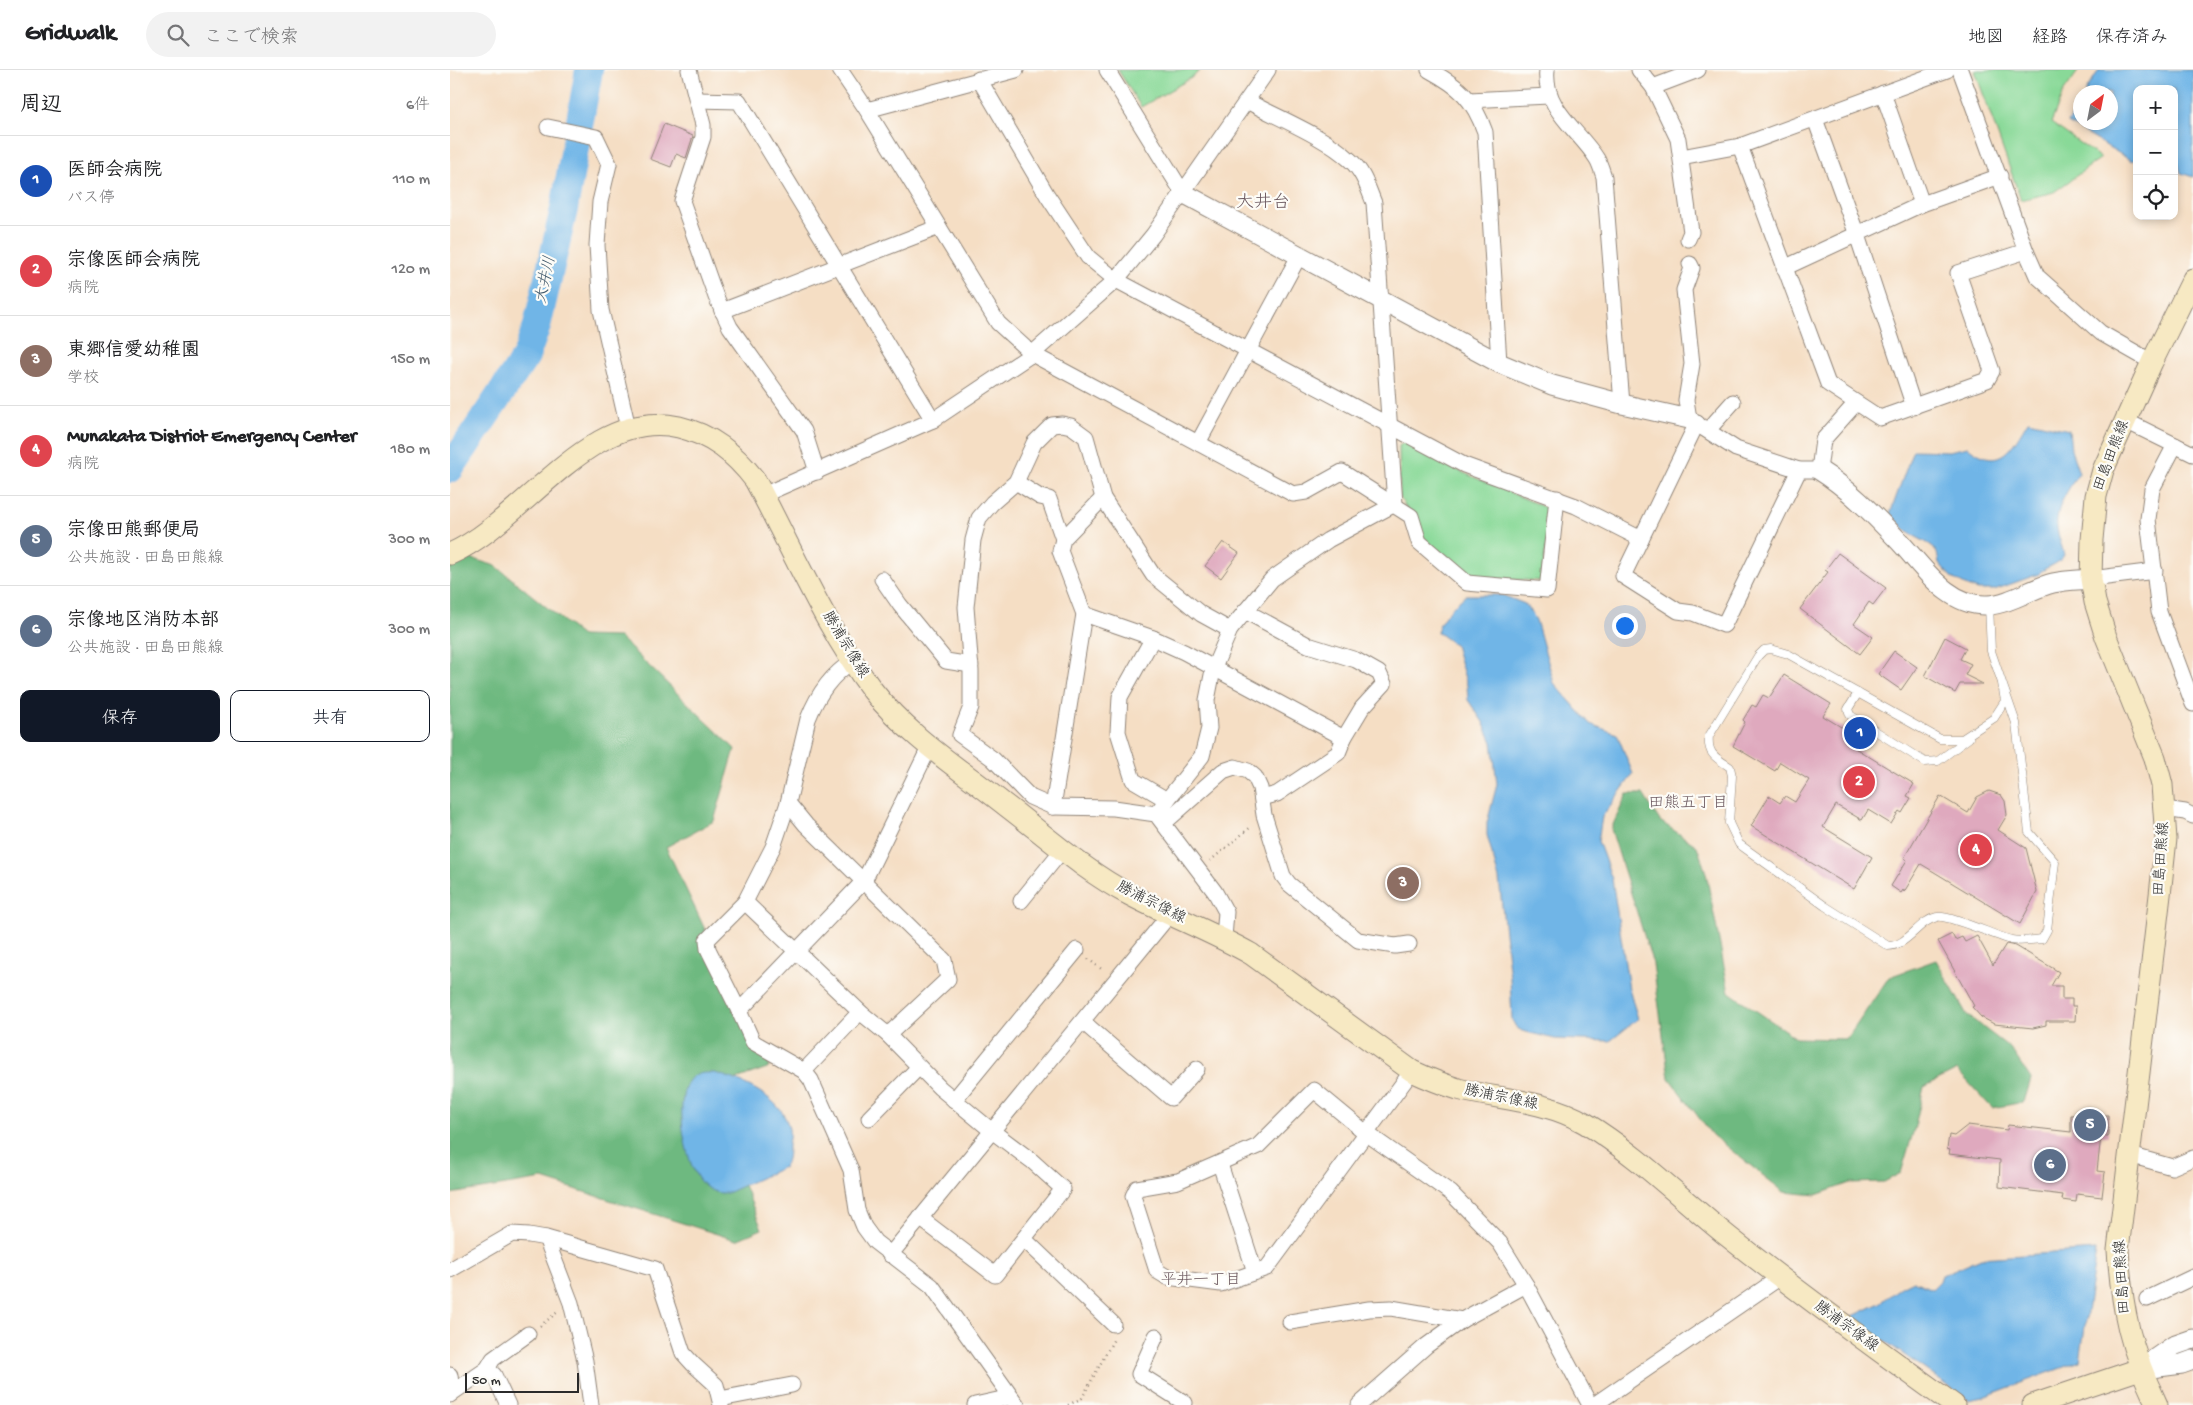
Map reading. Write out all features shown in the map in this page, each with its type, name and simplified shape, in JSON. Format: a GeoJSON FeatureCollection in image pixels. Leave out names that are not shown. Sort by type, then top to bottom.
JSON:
{"type":"FeatureCollection","features":[{"type":"Feature","properties":{"kind":"main road","name":"田島田熊線"},"geometry":{"type":"LineString","coordinates":[[2157,1405],[2140,1369],[2128,1331],[2121,1297],[2118,1250],[2166,839],[2165,809],[2162,785],[2155,758],[2106,637],[2095,602],[2091,579],[2092,540],[2096,496],[2103,470],[2152,362],[2193,279]]}},
{"type":"Feature","properties":{"kind":"main road","name":"勝浦宗像線"},"geometry":{"type":"LineString","coordinates":[[450,554],[464,548],[492,527],[584,451],[604,438],[628,428],[653,425],[691,430],[709,438],[727,449],[742,463],[755,480],[833,628],[853,661],[880,698],[901,722],[930,746],[1091,870],[1128,894],[1224,938],[1279,973],[1412,1071],[1458,1089],[1549,1107],[1584,1123],[1640,1162],[1703,1217],[1779,1278],[1954,1405]]}},
{"type":"Feature","properties":{"kind":"main road"},"geometry":{"type":"LineString","coordinates":[[2033,1405],[2140,1369]]}},
{"type":"Feature","properties":{"kind":"street"},"geometry":{"type":"LineString","coordinates":[[689,70],[704,125],[703,137],[682,201],[722,311],[730,327],[804,431],[817,472]]}},
{"type":"Feature","properties":{"kind":"street"},"geometry":{"type":"LineString","coordinates":[[840,70],[868,110],[998,323],[1032,354],[1293,494],[1306,492],[1342,472],[1412,516],[1420,542],[1467,583],[1547,590],[1557,498]]}},
{"type":"Feature","properties":{"kind":"street"},"geometry":{"type":"LineString","coordinates":[[868,110],[1016,70]]}},
{"type":"Feature","properties":{"kind":"street"},"geometry":{"type":"LineString","coordinates":[[1107,70],[1184,193],[1499,363],[1552,385],[1698,424],[1736,449],[1799,470],[1819,470],[1860,502],[1896,538],[1940,587],[1958,599],[1989,605],[2054,582],[2155,572]]}},
{"type":"Feature","properties":{"kind":"street"},"geometry":{"type":"LineString","coordinates":[[763,496],[933,420],[1032,354],[1116,280],[1184,193],[1268,70]]}},
{"type":"Feature","properties":{"kind":"street"},"geometry":{"type":"LineString","coordinates":[[1429,70],[1457,87],[1470,100],[1485,132],[1499,363]]}},
{"type":"Feature","properties":{"kind":"street"},"geometry":{"type":"LineString","coordinates":[[1547,70],[1549,96],[1561,116],[1598,161],[1604,177],[1622,404]]}},
{"type":"Feature","properties":{"kind":"street"},"geometry":{"type":"LineString","coordinates":[[1639,70],[1653,87],[1678,139],[1691,232],[1688,239]]}},
{"type":"Feature","properties":{"kind":"street"},"geometry":{"type":"LineString","coordinates":[[1653,87],[1698,70]]}},
{"type":"Feature","properties":{"kind":"street"},"geometry":{"type":"LineString","coordinates":[[1681,156],[1740,146],[1947,70]]}},
{"type":"Feature","properties":{"kind":"street"},"geometry":{"type":"LineString","coordinates":[[1960,70],[2026,251],[2037,276],[2101,333],[2152,362]]}},
{"type":"Feature","properties":{"kind":"street"},"geometry":{"type":"LineString","coordinates":[[979,79],[1047,195],[1088,257],[1116,280],[1464,465],[1557,498],[1641,539]]}},
{"type":"Feature","properties":{"kind":"street"},"geometry":{"type":"LineString","coordinates":[[1883,93],[1922,204]]}},
{"type":"Feature","properties":{"kind":"street"},"geometry":{"type":"LineString","coordinates":[[1470,100],[1549,96]]}},
{"type":"Feature","properties":{"kind":"street"},"geometry":{"type":"LineString","coordinates":[[697,100],[739,101],[933,420]]}},
{"type":"Feature","properties":{"kind":"street"},"geometry":{"type":"LineString","coordinates":[[1246,101],[1330,145],[1351,160],[1365,179],[1374,203],[1395,504]]}},
{"type":"Feature","properties":{"kind":"street"},"geometry":{"type":"LineString","coordinates":[[1815,119],[1857,234],[1914,406]]}},
{"type":"Feature","properties":{"kind":"street"},"geometry":{"type":"LineString","coordinates":[[548,127],[596,137],[609,164],[600,202],[597,245],[600,301],[628,428]]}},
{"type":"Feature","properties":{"kind":"street"},"geometry":{"type":"LineString","coordinates":[[1740,146],[1828,384],[1880,418],[1987,380],[1992,371],[1958,273],[2026,251]]}},
{"type":"Feature","properties":{"kind":"street"},"geometry":{"type":"LineString","coordinates":[[1784,268],[1922,204],[2000,176]]}},
{"type":"Feature","properties":{"kind":"street"},"geometry":{"type":"LineString","coordinates":[[722,311],[939,227]]}},
{"type":"Feature","properties":{"kind":"street"},"geometry":{"type":"LineString","coordinates":[[1198,443],[1299,256]]}},
{"type":"Feature","properties":{"kind":"street"},"geometry":{"type":"LineString","coordinates":[[1690,264],[1692,268],[1684,290],[1692,364],[1686,400],[1698,424]]}},
{"type":"Feature","properties":{"kind":"street"},"geometry":{"type":"LineString","coordinates":[[1733,402],[1698,424],[1623,576],[1678,611],[1693,613],[1724,625],[1799,470]]}},
{"type":"Feature","properties":{"kind":"street"},"geometry":{"type":"LineString","coordinates":[[1819,470],[1823,440],[1856,403]]}},
{"type":"Feature","properties":{"kind":"street"},"geometry":{"type":"LineString","coordinates":[[2126,421],[2193,454]]}},
{"type":"Feature","properties":{"kind":"street"},"geometry":{"type":"LineString","coordinates":[[1224,938],[1226,912],[1200,870],[1160,819],[1114,808],[1053,807],[1030,797],[993,759],[960,735],[971,707],[971,665],[966,607],[972,540],[979,518],[992,503],[1016,482],[1034,443],[1052,425],[1062,424],[1071,426],[1086,437],[1103,498],[1153,575],[1201,614],[1230,630]]}},
{"type":"Feature","properties":{"kind":"street"},"geometry":{"type":"LineString","coordinates":[[2176,445],[2152,489],[2148,520],[2159,612],[2193,704]]}},
{"type":"Feature","properties":{"kind":"street"},"geometry":{"type":"LineString","coordinates":[[1016,482],[1040,497],[1049,499],[1063,539]]}},
{"type":"Feature","properties":{"kind":"street"},"geometry":{"type":"LineString","coordinates":[[1053,807],[1084,614],[1060,551],[1063,539],[1103,498]]}},
{"type":"Feature","properties":{"kind":"street"},"geometry":{"type":"LineString","coordinates":[[1160,819],[1167,800],[1202,756],[1209,728],[1207,700],[1213,670],[1230,630],[1272,578],[1328,540],[1395,504]]}},
{"type":"Feature","properties":{"kind":"street"},"geometry":{"type":"LineString","coordinates":[[882,579],[900,605],[946,661],[971,665]]}},
{"type":"Feature","properties":{"kind":"street"},"geometry":{"type":"LineString","coordinates":[[1245,611],[1308,646],[1356,660],[1379,673],[1384,684],[1362,708],[1344,738],[1338,753],[1277,794],[1262,798]]}},
{"type":"Feature","properties":{"kind":"street"},"geometry":{"type":"LineString","coordinates":[[1084,614],[1153,638],[1184,652],[1213,670],[1344,738]]}},
{"type":"Feature","properties":{"kind":"street"},"geometry":{"type":"LineString","coordinates":[[1153,638],[1120,697],[1118,732],[1133,780],[1167,800]]}},
{"type":"Feature","properties":{"kind":"street"},"geometry":{"type":"LineString","coordinates":[[853,661],[844,666],[825,686],[813,706],[808,719],[788,803],[773,847],[744,902],[706,940],[708,949],[753,1042],[804,1071],[826,1110],[851,1170],[857,1210],[864,1228],[875,1242],[890,1255],[932,1286],[1014,1401],[975,1405]]}},
{"type":"Feature","properties":{"kind":"street"},"geometry":{"type":"LineString","coordinates":[[739,1012],[796,950],[864,881],[930,746]]}},
{"type":"Feature","properties":{"kind":"street"},"geometry":{"type":"LineString","coordinates":[[1160,819],[1223,771],[1236,767],[1248,771],[1256,778],[1262,798],[1264,815],[1283,876],[1296,891],[1358,940],[1395,946],[1408,944]]}},
{"type":"Feature","properties":{"kind":"street"},"geometry":{"type":"LineString","coordinates":[[788,803],[806,825],[944,960],[948,979],[888,1035]]}},
{"type":"Feature","properties":{"kind":"street"},"geometry":{"type":"LineString","coordinates":[[2165,809],[2185,812],[2193,816]]}},
{"type":"Feature","properties":{"kind":"street"},"geometry":{"type":"LineString","coordinates":[[1021,901],[1063,849]]}},
{"type":"Feature","properties":{"kind":"street"},"geometry":{"type":"LineString","coordinates":[[744,902],[860,1012],[888,1035],[954,1100],[1032,1161],[1063,1189],[994,1275],[920,1218]]}},
{"type":"Feature","properties":{"kind":"street"},"geometry":{"type":"LineString","coordinates":[[890,1255],[1170,914]]}},
{"type":"Feature","properties":{"kind":"street"},"geometry":{"type":"LineString","coordinates":[[954,1100],[1077,950]]}},
{"type":"Feature","properties":{"kind":"street"},"geometry":{"type":"LineString","coordinates":[[804,1071],[860,1012]]}},
{"type":"Feature","properties":{"kind":"street"},"geometry":{"type":"LineString","coordinates":[[1083,1022],[1171,1098],[1197,1068]]}},
{"type":"Feature","properties":{"kind":"street"},"geometry":{"type":"LineString","coordinates":[[869,1118],[919,1067]]}},
{"type":"Feature","properties":{"kind":"street"},"geometry":{"type":"LineString","coordinates":[[1412,1071],[1366,1132],[1267,1268],[1221,1284],[1167,1277],[1158,1271],[1133,1196],[1137,1188],[1178,1181],[1258,1146],[1314,1090],[1366,1132],[1451,1193],[1500,1243],[1526,1285],[1590,1405]]}},
{"type":"Feature","properties":{"kind":"street"},"geometry":{"type":"LineString","coordinates":[[2130,1155],[2172,1167],[2193,1158]]}},
{"type":"Feature","properties":{"kind":"street"},"geometry":{"type":"LineString","coordinates":[[1220,1164],[1255,1272]]}},
{"type":"Feature","properties":{"kind":"street"},"geometry":{"type":"LineString","coordinates":[[450,1270],[512,1234],[529,1234],[546,1238],[655,1269],[684,1353],[716,1385],[720,1402],[792,1385]]}},
{"type":"Feature","properties":{"kind":"street"},"geometry":{"type":"LineString","coordinates":[[546,1238],[571,1303],[585,1361],[591,1405]]}},
{"type":"Feature","properties":{"kind":"street"},"geometry":{"type":"LineString","coordinates":[[1024,1239],[1113,1324]]}},
{"type":"Feature","properties":{"kind":"street"},"geometry":{"type":"LineString","coordinates":[[2147,1298],[2193,1277]]}},
{"type":"Feature","properties":{"kind":"street"},"geometry":{"type":"LineString","coordinates":[[1594,1405],[1779,1278]]}},
{"type":"Feature","properties":{"kind":"street"},"geometry":{"type":"LineString","coordinates":[[1359,1405],[1426,1346],[1462,1320],[1526,1285]]}},
{"type":"Feature","properties":{"kind":"street"},"geometry":{"type":"LineString","coordinates":[[1290,1322],[1368,1309],[1390,1308],[1462,1320]]}},
{"type":"Feature","properties":{"kind":"street"},"geometry":{"type":"LineString","coordinates":[[451,1394],[487,1369],[493,1358],[528,1334]]}},
{"type":"Feature","properties":{"kind":"street"},"geometry":{"type":"LineString","coordinates":[[1156,1336],[1139,1374],[1185,1403],[1184,1405]]}},
{"type":"Feature","properties":{"kind":"street"},"geometry":{"type":"LineString","coordinates":[[2140,1369],[2173,1346],[2193,1339]]}},
{"type":"Feature","properties":{"kind":"street"},"geometry":{"type":"LineString","coordinates":[[2140,1369],[2182,1364],[2193,1360]]}},
{"type":"Feature","properties":{"kind":"street"},"geometry":{"type":"LineString","coordinates":[[487,1369],[494,1375],[508,1405]]}},
{"type":"Feature","properties":{"kind":"street"},"geometry":{"type":"LineString","coordinates":[[450,1375],[451,1394]]}},
{"type":"Feature","properties":{"kind":"lane"},"geometry":{"type":"LineString","coordinates":[[1989,605],[1991,651],[2016,723],[2029,832],[2051,856],[2055,866],[2047,930],[2042,939],[2013,941],[1975,929],[1949,917],[1939,916],[1931,919],[1900,943],[1888,946],[1825,906],[1739,844],[1728,823],[1732,776],[1730,767],[1714,757],[1708,745],[1709,736],[1758,656],[1764,650],[1771,649],[1788,654],[1940,739],[1962,739],[1994,718],[2005,701],[2002,683]]}},
{"type":"Feature","properties":{"kind":"lane"},"geometry":{"type":"LineString","coordinates":[[1858,693],[1848,709],[1850,715],[1925,762],[1938,761],[1956,749],[1983,725]]}},
{"type":"Feature","properties":{"kind":"path"},"geometry":{"type":"LineString","coordinates":[[1200,870],[1264,815]]}},
{"type":"Feature","properties":{"kind":"path"},"geometry":{"type":"LineString","coordinates":[[1077,950],[1115,980]]}},
{"type":"Feature","properties":{"kind":"path"},"geometry":{"type":"LineString","coordinates":[[528,1334],[571,1303]]}},
{"type":"Feature","properties":{"kind":"path"},"geometry":{"type":"LineString","coordinates":[[1068,1405],[1082,1398],[1110,1349],[1115,1337],[1113,1324]]}},
{"type":"Feature","properties":{"kind":"green space"},"geometry":{"type":"Polygon","coordinates":[[[1118,70],[1201,70],[1191,78],[1141,107],[1118,70]]]}},
{"type":"Feature","properties":{"kind":"green space"},"geometry":{"type":"Polygon","coordinates":[[[2079,70],[2064,91],[2051,123],[2101,158],[2054,192],[2021,200],[1975,71],[2079,70]]]}},
{"type":"Feature","properties":{"kind":"green space"},"geometry":{"type":"Polygon","coordinates":[[[1404,442],[1457,470],[1551,510],[1541,581],[1470,577],[1425,539],[1400,498],[1399,446],[1404,442]]]}},
{"type":"Feature","properties":{"kind":"green space"},"geometry":{"type":"Polygon","coordinates":[[[450,552],[496,566],[582,636],[619,637],[735,749],[714,821],[666,847],[770,1067],[705,1090],[762,1229],[736,1240],[543,1179],[450,1194],[450,552]]]}},
{"type":"Feature","properties":{"kind":"green space"},"geometry":{"type":"Polygon","coordinates":[[[1627,794],[1643,794],[1660,821],[1697,846],[1706,873],[1729,992],[1796,1038],[1847,1039],[1889,977],[1936,960],[1967,1015],[2010,1048],[2031,1079],[2024,1102],[1992,1108],[1957,1070],[1924,1087],[1901,1173],[1884,1182],[1850,1183],[1816,1195],[1784,1192],[1712,1135],[1669,1078],[1653,964],[1611,829],[1627,794]]]}},
{"type":"Feature","properties":{"kind":"water"},"geometry":{"type":"Polygon","coordinates":[[[2099,70],[2193,70],[2193,177],[2181,173],[2178,162],[2178,85],[2133,85],[2132,161],[2080,130],[2118,130],[2118,85],[2089,85],[2099,70]]]}},
{"type":"Feature","properties":{"kind":"water"},"geometry":{"type":"Polygon","coordinates":[[[2073,114],[2073,126],[2068,123],[2073,114]]]}},
{"type":"Feature","properties":{"kind":"water"},"geometry":{"type":"Polygon","coordinates":[[[2028,421],[2069,430],[2071,450],[2079,473],[2063,499],[2058,513],[2057,528],[2064,555],[2058,562],[2039,574],[1994,590],[1978,590],[1952,578],[1939,563],[1937,553],[1931,545],[1909,533],[1890,514],[1913,450],[1949,451],[1968,447],[1989,458],[1997,457],[2011,448],[2028,421]]]}},
{"type":"Feature","properties":{"kind":"water"},"geometry":{"type":"Polygon","coordinates":[[[1466,595],[1502,595],[1525,604],[1536,620],[1554,683],[1590,724],[1617,734],[1633,774],[1602,817],[1598,841],[1612,879],[1629,989],[1638,1019],[1610,1041],[1555,1039],[1522,1031],[1516,1027],[1512,1020],[1510,978],[1499,879],[1487,835],[1487,823],[1497,784],[1492,742],[1483,722],[1468,700],[1467,685],[1455,645],[1437,632],[1445,616],[1466,595]]]}},
{"type":"Feature","properties":{"kind":"water"},"geometry":{"type":"Polygon","coordinates":[[[715,1073],[749,1086],[770,1099],[785,1118],[789,1131],[784,1167],[727,1193],[712,1191],[700,1181],[690,1160],[683,1129],[683,1098],[686,1086],[692,1077],[697,1074],[715,1073]]]}},
{"type":"Feature","properties":{"kind":"water"},"geometry":{"type":"Polygon","coordinates":[[[2096,1250],[2080,1361],[1983,1397],[1968,1400],[1851,1317],[1880,1303],[1901,1287],[1913,1281],[1932,1289],[1940,1281],[1942,1275],[1981,1258],[2096,1250]]]}},
{"type":"Feature","properties":{"kind":"building"},"geometry":{"type":"Polygon","coordinates":[[[664,124],[693,136],[686,158],[676,154],[671,167],[650,159],[664,124]]]}},
{"type":"Feature","properties":{"kind":"building"},"geometry":{"type":"Polygon","coordinates":[[[1223,542],[1239,553],[1221,578],[1205,566],[1223,542]]]}},
{"type":"Feature","properties":{"kind":"building"},"geometry":{"type":"Polygon","coordinates":[[[1838,553],[1886,588],[1873,605],[1869,602],[1854,624],[1873,637],[1860,654],[1800,609],[1828,572],[1825,570],[1838,553]]]}},
{"type":"Feature","properties":{"kind":"building"},"geometry":{"type":"Polygon","coordinates":[[[1945,637],[1966,648],[1960,659],[1971,664],[1965,675],[1983,684],[1960,684],[1955,693],[1925,676],[1945,637]]]}},
{"type":"Feature","properties":{"kind":"building"},"geometry":{"type":"Polygon","coordinates":[[[1894,651],[1917,667],[1901,690],[1878,674],[1894,651]]]}},
{"type":"Feature","properties":{"kind":"building"},"geometry":{"type":"Polygon","coordinates":[[[1784,675],[1831,704],[1823,716],[1851,733],[1845,742],[1914,784],[1907,796],[1911,798],[1902,813],[1899,811],[1891,824],[1868,810],[1862,820],[1836,805],[1823,827],[1872,857],[1854,889],[1751,826],[1769,796],[1780,803],[1785,796],[1795,802],[1809,780],[1780,762],[1775,771],[1733,746],[1745,722],[1743,720],[1752,705],[1756,707],[1763,695],[1769,698],[1784,675]]]}},
{"type":"Feature","properties":{"kind":"building"},"geometry":{"type":"Polygon","coordinates":[[[1989,791],[2001,795],[2005,801],[2007,815],[1998,830],[2026,848],[2037,892],[2020,924],[1921,864],[1904,892],[1903,890],[1901,893],[1891,886],[1907,860],[1904,858],[1940,796],[1968,813],[1977,797],[1989,791]]]}},
{"type":"Feature","properties":{"kind":"building"},"geometry":{"type":"Polygon","coordinates":[[[1952,934],[1955,940],[1962,937],[1965,942],[1977,936],[1993,965],[2006,944],[2016,946],[2059,972],[2051,986],[2062,986],[2062,999],[2072,999],[2072,1006],[2076,1006],[2075,1021],[2046,1021],[2046,1025],[2033,1028],[1994,1024],[1981,1017],[1972,1007],[1974,1006],[1938,941],[1952,934]]]}},
{"type":"Feature","properties":{"kind":"building"},"geometry":{"type":"Polygon","coordinates":[[[2071,1115],[2108,1115],[2108,1136],[2101,1136],[2097,1171],[2105,1172],[2102,1197],[2077,1194],[2076,1202],[2062,1200],[2063,1195],[1999,1187],[2000,1160],[1949,1154],[1950,1150],[1947,1149],[1949,1135],[1954,1136],[1968,1125],[2007,1130],[2008,1125],[2071,1132],[2071,1115]]]}},
{"type":"Feature","properties":{"kind":"waterway","name":"大井川"},"geometry":{"type":"LineString","coordinates":[[450,469],[526,356],[537,326],[564,209],[589,70]]}},
{"type":"Feature","properties":{"kind":"place","name":"医師会病院"},"geometry":{"type":"Point","coordinates":[1860,733]}},
{"type":"Feature","properties":{"kind":"place","name":"宗像医師会病院"},"geometry":{"type":"Point","coordinates":[1859,782]}},
{"type":"Feature","properties":{"kind":"place","name":"Munakata District Emergency Center"},"geometry":{"type":"Point","coordinates":[1976,850]}},
{"type":"Feature","properties":{"kind":"place","name":"東郷信愛幼稚園"},"geometry":{"type":"Point","coordinates":[1403,883]}},
{"type":"Feature","properties":{"kind":"place","name":"宗像田熊郵便局"},"geometry":{"type":"Point","coordinates":[2090,1125]}},
{"type":"Feature","properties":{"kind":"place","name":"宗像地区消防本部"},"geometry":{"type":"Point","coordinates":[2050,1165]}},
{"type":"Feature","properties":{"kind":"district","name":"大井台"},"geometry":{"type":"Point","coordinates":[1263,203]}},
{"type":"Feature","properties":{"kind":"district","name":"田熊五丁目"},"geometry":{"type":"Point","coordinates":[1688,804]}},
{"type":"Feature","properties":{"kind":"district","name":"平井一丁目"},"geometry":{"type":"Point","coordinates":[1201,1281]}}]}
